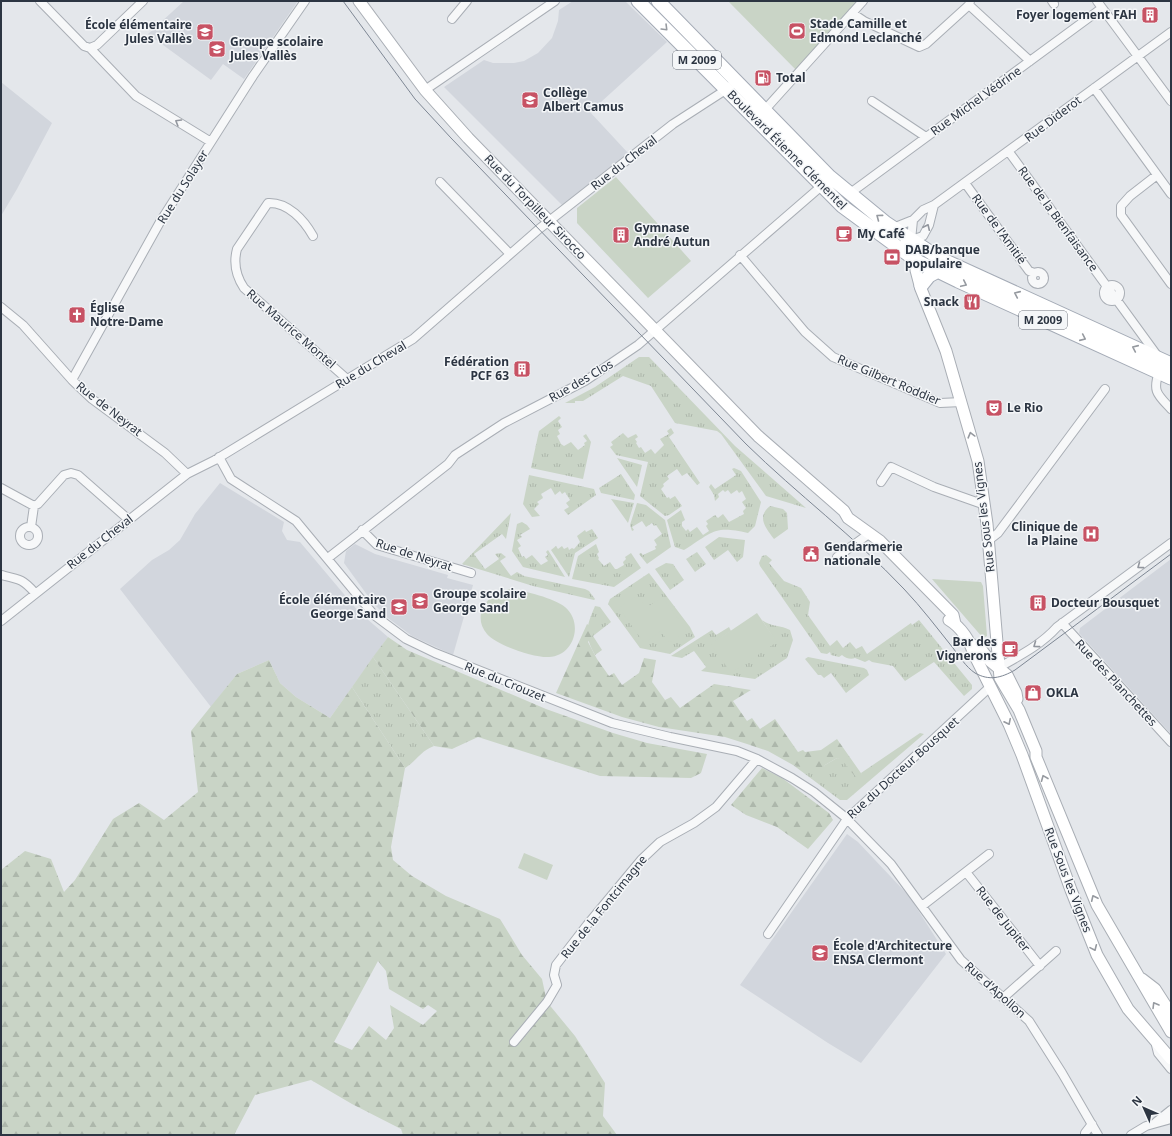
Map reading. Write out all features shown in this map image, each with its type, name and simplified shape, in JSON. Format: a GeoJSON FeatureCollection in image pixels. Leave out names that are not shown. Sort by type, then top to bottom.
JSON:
{"type":"FeatureCollection","features":[{"type":"Feature","properties":{"kind":"main road","name":"Boulevard Étienne Clémentel"},"geometry":{"type":"LineString","coordinates":[[638,1],[731,85]]}},
{"type":"Feature","properties":{"kind":"main road","name":"Boulevard Étienne Clémentel"},"geometry":{"type":"LineString","coordinates":[[658,1],[731,85],[826,182],[851,214],[891,234],[911,240],[930,250],[940,258],[1165,361]]}},
{"type":"Feature","properties":{"kind":"main road","name":"Boulevard Étienne Clémentel"},"geometry":{"type":"LineString","coordinates":[[826,182],[849,194],[917,261],[1171,378]]}},
{"type":"Feature","properties":{"kind":"main road"},"geometry":{"type":"LineString","coordinates":[[921,286],[929,276],[938,271]]}},
{"type":"Feature","properties":{"kind":"street"},"geometry":{"type":"LineString","coordinates":[[40,1],[84,46],[90,48],[136,96],[211,142]]}},
{"type":"Feature","properties":{"kind":"street"},"geometry":{"type":"LineString","coordinates":[[90,48],[97,45],[143,1]]}},
{"type":"Feature","properties":{"kind":"street","name":"Rue du Solayer"},"geometry":{"type":"LineString","coordinates":[[72,380],[160,222],[253,76],[305,1]]}},
{"type":"Feature","properties":{"kind":"street","name":"Rue du Torpilleur Sirocco"},"geometry":{"type":"LineString","coordinates":[[359,1],[455,125],[552,220],[656,328],[724,402],[776,454],[844,511],[854,522],[867,530],[953,615],[955,624],[998,668]]}},
{"type":"Feature","properties":{"kind":"street","name":"Rue du Torpilleur Sirocco"},"geometry":{"type":"LineString","coordinates":[[366,1],[428,89]]}},
{"type":"Feature","properties":{"kind":"street"},"geometry":{"type":"LineString","coordinates":[[452,19],[466,1]]}},
{"type":"Feature","properties":{"kind":"street"},"geometry":{"type":"LineString","coordinates":[[428,89],[555,1]]}},
{"type":"Feature","properties":{"kind":"street"},"geometry":{"type":"LineString","coordinates":[[760,115],[863,1]]}},
{"type":"Feature","properties":{"kind":"street"},"geometry":{"type":"LineString","coordinates":[[1097,1],[1171,102]]}},
{"type":"Feature","properties":{"kind":"street"},"geometry":{"type":"LineString","coordinates":[[852,13],[864,21],[919,47],[931,40],[970,3],[1030,61]]}},
{"type":"Feature","properties":{"kind":"street","name":"Rue Michel Védrine"},"geometry":{"type":"LineString","coordinates":[[849,194],[1102,8]]}},
{"type":"Feature","properties":{"kind":"street","name":"Rue Diderot"},"geometry":{"type":"LineString","coordinates":[[891,234],[1009,152],[1171,32]]}},
{"type":"Feature","properties":{"kind":"street","name":"Rue du Cheval"},"geometry":{"type":"LineString","coordinates":[[1,621],[128,519],[187,474],[218,457],[412,340],[510,254],[552,220],[673,124],[731,85]]}},
{"type":"Feature","properties":{"kind":"street"},"geometry":{"type":"LineString","coordinates":[[1094,88],[1171,194]]}},
{"type":"Feature","properties":{"kind":"street"},"geometry":{"type":"LineString","coordinates":[[872,101],[926,137]]}},
{"type":"Feature","properties":{"kind":"street","name":"Rue de la Bienfaisance"},"geometry":{"type":"LineString","coordinates":[[1009,152],[1117,300],[1165,361]]}},
{"type":"Feature","properties":{"kind":"street"},"geometry":{"type":"LineString","coordinates":[[1157,175],[1130,196],[1121,206],[1121,215],[1171,284]]}},
{"type":"Feature","properties":{"kind":"street"},"geometry":{"type":"LineString","coordinates":[[440,182],[510,254]]}},
{"type":"Feature","properties":{"kind":"street","name":"Rue des Clos"},"geometry":{"type":"LineString","coordinates":[[328,558],[474,442],[504,423],[603,370],[638,345],[826,182]]}},
{"type":"Feature","properties":{"kind":"street","name":"Rue de l'Amitié"},"geometry":{"type":"LineString","coordinates":[[965,183],[1029,271],[1034,273]]}},
{"type":"Feature","properties":{"kind":"street","name":"Rue Maurice Montel"},"geometry":{"type":"LineString","coordinates":[[313,236],[304,220],[278,203],[268,203],[237,249],[234,257],[237,278],[244,288],[347,378]]}},
{"type":"Feature","properties":{"kind":"street"},"geometry":{"type":"LineString","coordinates":[[911,240],[923,236],[929,225],[934,205]]}},
{"type":"Feature","properties":{"kind":"street"},"geometry":{"type":"LineString","coordinates":[[913,220],[911,240],[917,261],[916,270],[921,286]]}},
{"type":"Feature","properties":{"kind":"street","name":"Rue Gilbert Roddier"},"geometry":{"type":"LineString","coordinates":[[740,255],[805,332],[833,357],[940,404],[962,402]]}},
{"type":"Feature","properties":{"kind":"street"},"geometry":{"type":"LineString","coordinates":[[917,261],[940,258]]}},
{"type":"Feature","properties":{"kind":"street","name":"Rue Sous les Vignes"},"geometry":{"type":"LineString","coordinates":[[921,286],[946,351],[978,461],[989,540],[998,668],[1002,684],[1019,710],[1036,751],[1036,757],[1090,891],[1111,932],[1171,1032]]}},
{"type":"Feature","properties":{"kind":"street","name":"Rue de Neyrat"},"geometry":{"type":"LineString","coordinates":[[1,307],[23,325],[72,380],[92,399],[165,453],[187,474]]}},
{"type":"Feature","properties":{"kind":"street"},"geometry":{"type":"LineString","coordinates":[[1159,372],[1155,384],[1155,390],[1171,409]]}},
{"type":"Feature","properties":{"kind":"street"},"geometry":{"type":"LineString","coordinates":[[989,540],[998,533],[1105,389]]}},
{"type":"Feature","properties":{"kind":"street","name":"Rue du Crouzet"},"geometry":{"type":"LineString","coordinates":[[218,457],[231,479],[296,521],[328,558],[358,597],[385,624],[421,647],[612,723],[670,737],[720,746],[757,759],[792,778],[847,819]]}},
{"type":"Feature","properties":{"kind":"street"},"geometry":{"type":"LineString","coordinates":[[881,482],[892,467],[934,487],[985,506]]}},
{"type":"Feature","properties":{"kind":"street"},"geometry":{"type":"LineString","coordinates":[[31,527],[34,506],[38,504],[64,475],[71,472],[78,475],[128,519]]}},
{"type":"Feature","properties":{"kind":"street"},"geometry":{"type":"LineString","coordinates":[[1,488],[34,506]]}},
{"type":"Feature","properties":{"kind":"street","name":"Rue de Neyrat"},"geometry":{"type":"LineString","coordinates":[[362,530],[377,545],[471,573]]}},
{"type":"Feature","properties":{"kind":"street"},"geometry":{"type":"LineString","coordinates":[[837,557],[867,530]]}},
{"type":"Feature","properties":{"kind":"street"},"geometry":{"type":"LineString","coordinates":[[998,668],[1019,657],[1062,623],[1171,543]]}},
{"type":"Feature","properties":{"kind":"street"},"geometry":{"type":"LineString","coordinates":[[1,575],[20,579],[27,583],[35,593]]}},
{"type":"Feature","properties":{"kind":"street","name":"Rue des Planchettes"},"geometry":{"type":"LineString","coordinates":[[1062,623],[1171,742]]}},
{"type":"Feature","properties":{"kind":"street"},"geometry":{"type":"LineString","coordinates":[[976,646],[993,644],[996,638]]}},
{"type":"Feature","properties":{"kind":"street","name":"Rue du Torpilleur Sirocco"},"geometry":{"type":"LineString","coordinates":[[976,646],[974,654],[990,687]]}},
{"type":"Feature","properties":{"kind":"street","name":"Rue Sous les Vignes"},"geometry":{"type":"LineString","coordinates":[[990,687],[998,668]]}},
{"type":"Feature","properties":{"kind":"street","name":"Rue Sous les Vignes"},"geometry":{"type":"LineString","coordinates":[[990,687],[1000,691],[1019,710]]}},
{"type":"Feature","properties":{"kind":"street","name":"Rue Sous les Vignes"},"geometry":{"type":"LineString","coordinates":[[990,687],[1009,724],[1022,755],[1070,890],[1097,954],[1128,1009],[1152,1035],[1171,1059]]}},
{"type":"Feature","properties":{"kind":"street","name":"Rue du Docteur Bousquet"},"geometry":{"type":"LineString","coordinates":[[768,934],[847,819],[990,687]]}},
{"type":"Feature","properties":{"kind":"street","name":"Rue de la Fontcimagne"},"geometry":{"type":"LineString","coordinates":[[514,1042],[547,1002],[557,984],[554,975],[556,965],[582,930],[641,860],[660,842],[694,823],[716,807],[757,759]]}},
{"type":"Feature","properties":{"kind":"street","name":"Rue d'Apollon"},"geometry":{"type":"LineString","coordinates":[[847,819],[900,874],[960,960],[1024,1016],[1035,1030],[1098,1135]]}},
{"type":"Feature","properties":{"kind":"street"},"geometry":{"type":"LineString","coordinates":[[922,906],[989,854]]}},
{"type":"Feature","properties":{"kind":"street","name":"Rue de Jupiter"},"geometry":{"type":"LineString","coordinates":[[966,872],[1040,966]]}},
{"type":"Feature","properties":{"kind":"street"},"geometry":{"type":"LineString","coordinates":[[1003,998],[1056,951]]}},
{"type":"Feature","properties":{"kind":"street"},"geometry":{"type":"LineString","coordinates":[[1138,978],[1155,990],[1171,1014]]}},
{"type":"Feature","properties":{"kind":"street"},"geometry":{"type":"LineString","coordinates":[[1152,1035],[1158,1053],[1171,1069]]}},
{"type":"Feature","properties":{"kind":"street"},"geometry":{"type":"LineString","coordinates":[[1154,1124],[1171,1110]]}},
{"type":"Feature","properties":{"kind":"street"},"geometry":{"type":"LineString","coordinates":[[1131,1135],[1154,1124],[1171,1119]]}},
{"type":"Feature","properties":{"kind":"street"},"geometry":{"type":"LineString","coordinates":[[1085,1135],[1084,1133],[1092,1124]]}},
{"type":"Feature","properties":{"kind":"shaded area","name":"Groupe scolaire Jules Vallès"},"geometry":{"type":"Polygon","coordinates":[[[184,1],[298,1],[244,79],[223,64],[211,80],[148,34],[184,1]]]}},
{"type":"Feature","properties":{"kind":"shaded area","name":"Collège Albert Camus"},"geometry":{"type":"Polygon","coordinates":[[[573,1],[625,1],[667,42],[590,112],[628,153],[562,205],[444,87],[484,60],[493,63],[514,63],[524,61],[538,53],[552,38],[558,21],[559,10],[573,1]]]}},
{"type":"Feature","properties":{"kind":"shaded area"},"geometry":{"type":"Polygon","coordinates":[[[1,82],[52,123],[1,216],[1,82]]]}},
{"type":"Feature","properties":{"kind":"shaded area"},"geometry":{"type":"Polygon","coordinates":[[[220,483],[284,522],[282,531],[287,540],[300,542],[359,612],[388,637],[330,718],[296,697],[280,683],[269,660],[237,674],[211,707],[120,589],[152,560],[169,550],[180,540],[195,514],[220,483]]]}},
{"type":"Feature","properties":{"kind":"shaded area","name":"Groupe scolaire George Sand"},"geometry":{"type":"Polygon","coordinates":[[[355,544],[375,554],[448,575],[447,578],[473,585],[453,655],[412,636],[388,618],[373,603],[344,563],[346,551],[355,544]]]}},
{"type":"Feature","properties":{"kind":"shaded area"},"geometry":{"type":"Polygon","coordinates":[[[1171,559],[1171,734],[1079,633],[1080,628],[1171,559]]]}},
{"type":"Feature","properties":{"kind":"shaded area"},"geometry":{"type":"Polygon","coordinates":[[[847,834],[858,842],[909,896],[946,954],[861,1063],[740,985],[847,834]]]}},
{"type":"Feature","properties":{"kind":"green space","name":"Stade Camille et Edmond Leclanché"},"geometry":{"type":"Polygon","coordinates":[[[728,1],[863,1],[799,73],[728,1]]]}},
{"type":"Feature","properties":{"kind":"green space"},"geometry":{"type":"Polygon","coordinates":[[[616,177],[691,261],[648,298],[577,223],[577,208],[616,177]]]}},
{"type":"Feature","properties":{"kind":"green space"},"geometry":{"type":"Polygon","coordinates":[[[639,357],[649,357],[735,446],[806,508],[766,496],[721,434],[717,431],[675,423],[651,386],[623,376],[583,401],[565,403],[595,387],[639,357]]]}},
{"type":"Feature","properties":{"kind":"green space"},"geometry":{"type":"Polygon","coordinates":[[[559,416],[561,418],[558,421],[562,427],[558,430],[560,434],[557,436],[561,444],[564,446],[571,442],[578,450],[585,445],[584,443],[587,441],[583,436],[586,434],[591,442],[583,479],[531,468],[539,431],[559,416]]]}},
{"type":"Feature","properties":{"kind":"green space"},"geometry":{"type":"Polygon","coordinates":[[[671,428],[674,433],[669,437],[700,483],[697,485],[687,473],[682,476],[677,469],[667,476],[669,479],[663,484],[664,486],[661,489],[667,498],[669,497],[670,499],[675,496],[682,506],[665,516],[640,496],[648,462],[616,455],[610,447],[613,445],[611,442],[623,433],[628,438],[636,434],[638,437],[635,439],[639,448],[641,447],[645,453],[651,449],[655,454],[664,445],[660,439],[669,434],[667,431],[671,428]]]}},
{"type":"Feature","properties":{"kind":"green space"},"geometry":{"type":"Polygon","coordinates":[[[617,458],[642,465],[637,487],[617,458]]]}},
{"type":"Feature","properties":{"kind":"green space"},"geometry":{"type":"Polygon","coordinates":[[[734,468],[741,471],[761,502],[755,526],[748,533],[728,530],[714,532],[684,550],[675,547],[667,520],[681,510],[685,520],[682,522],[682,526],[686,531],[688,529],[690,532],[697,527],[703,535],[709,531],[706,526],[708,524],[706,521],[715,515],[718,518],[723,514],[729,522],[744,514],[743,511],[746,508],[742,502],[746,499],[742,491],[739,493],[737,490],[731,494],[728,490],[725,492],[723,490],[718,494],[719,497],[715,501],[714,495],[709,487],[711,484],[715,489],[736,475],[732,469],[734,468]]]}},
{"type":"Feature","properties":{"kind":"green space"},"geometry":{"type":"Polygon","coordinates":[[[621,474],[635,495],[634,500],[601,493],[599,488],[621,474]]]}},
{"type":"Feature","properties":{"kind":"green space"},"geometry":{"type":"Polygon","coordinates":[[[529,475],[594,489],[596,495],[568,515],[564,510],[569,507],[566,503],[570,500],[565,492],[562,494],[560,491],[555,495],[551,488],[541,494],[543,498],[537,502],[539,504],[534,509],[540,516],[532,517],[523,504],[529,475]]]}},
{"type":"Feature","properties":{"kind":"green space"},"geometry":{"type":"Polygon","coordinates":[[[611,499],[634,503],[628,523],[611,499]]]}},
{"type":"Feature","properties":{"kind":"green space"},"geometry":{"type":"Polygon","coordinates":[[[637,503],[646,505],[665,520],[671,547],[647,564],[639,554],[641,553],[643,555],[656,549],[655,547],[657,545],[654,540],[662,534],[656,525],[654,526],[652,523],[646,527],[642,521],[632,527],[634,530],[632,531],[630,525],[637,503]]]}},
{"type":"Feature","properties":{"kind":"green space"},"geometry":{"type":"Polygon","coordinates":[[[770,506],[783,509],[787,513],[788,529],[774,539],[766,527],[763,518],[766,510],[770,506]]]}},
{"type":"Feature","properties":{"kind":"green space"},"geometry":{"type":"Polygon","coordinates":[[[511,513],[506,539],[502,534],[474,554],[485,569],[499,559],[495,554],[501,553],[506,557],[500,561],[511,576],[517,572],[524,576],[585,589],[589,591],[595,599],[594,600],[533,586],[462,564],[511,513]]]}},
{"type":"Feature","properties":{"kind":"green space"},"geometry":{"type":"Polygon","coordinates":[[[522,522],[530,529],[520,535],[522,537],[517,540],[521,546],[518,548],[522,557],[524,556],[526,559],[532,555],[541,565],[548,561],[545,557],[548,555],[546,552],[548,550],[565,577],[523,567],[512,551],[517,524],[522,522]]]}},
{"type":"Feature","properties":{"kind":"green space"},"geometry":{"type":"Polygon","coordinates":[[[592,529],[598,538],[575,553],[569,577],[551,550],[556,546],[558,549],[562,546],[564,549],[568,547],[569,550],[572,548],[574,549],[580,542],[577,536],[585,530],[586,532],[592,529]]]}},
{"type":"Feature","properties":{"kind":"green space"},"geometry":{"type":"Polygon","coordinates":[[[719,537],[745,540],[743,557],[737,562],[728,550],[714,560],[705,547],[719,537]]]}},
{"type":"Feature","properties":{"kind":"green space"},"geometry":{"type":"Polygon","coordinates":[[[596,544],[599,552],[597,554],[598,559],[604,566],[610,562],[615,569],[617,569],[624,565],[623,562],[626,559],[625,557],[631,553],[641,568],[614,587],[572,579],[578,556],[596,544]]]}},
{"type":"Feature","properties":{"kind":"green space"},"geometry":{"type":"Polygon","coordinates":[[[697,552],[706,564],[695,572],[686,559],[697,552]]]}},
{"type":"Feature","properties":{"kind":"green space"},"geometry":{"type":"Polygon","coordinates":[[[766,555],[772,560],[769,563],[784,581],[801,588],[810,602],[808,615],[830,646],[837,640],[843,648],[850,642],[856,649],[862,646],[867,654],[911,623],[912,625],[919,620],[972,685],[972,689],[964,696],[934,662],[905,681],[893,666],[872,662],[869,660],[865,662],[842,655],[839,657],[831,655],[830,652],[827,654],[821,653],[760,566],[759,563],[762,556],[766,555]]]}},
{"type":"Feature","properties":{"kind":"green space"},"geometry":{"type":"Polygon","coordinates":[[[666,563],[673,564],[684,580],[670,590],[655,569],[666,563]]]}},
{"type":"Feature","properties":{"kind":"green space"},"geometry":{"type":"Polygon","coordinates":[[[649,573],[690,627],[695,637],[670,654],[640,648],[608,604],[610,599],[649,573]]]}},
{"type":"Feature","properties":{"kind":"green space"},"geometry":{"type":"Polygon","coordinates":[[[932,579],[981,582],[983,586],[987,636],[983,638],[932,579]]]}},
{"type":"Feature","properties":{"kind":"green space"},"geometry":{"type":"Polygon","coordinates":[[[511,589],[547,598],[565,607],[571,614],[574,621],[575,630],[574,638],[565,651],[558,655],[542,657],[516,650],[498,642],[487,634],[482,626],[481,619],[485,605],[496,594],[511,589]]]}},
{"type":"Feature","properties":{"kind":"green space"},"geometry":{"type":"Polygon","coordinates":[[[637,595],[646,608],[662,597],[687,631],[669,643],[661,631],[644,643],[619,608],[637,595]]]}},
{"type":"Feature","properties":{"kind":"green space"},"geometry":{"type":"Polygon","coordinates":[[[595,606],[600,607],[611,622],[593,636],[602,650],[595,655],[589,642],[588,625],[595,606]]]}},
{"type":"Feature","properties":{"kind":"green space"},"geometry":{"type":"Polygon","coordinates":[[[757,613],[777,642],[731,673],[711,644],[757,613]]]}},
{"type":"Feature","properties":{"kind":"green space"},"geometry":{"type":"Polygon","coordinates":[[[762,620],[769,624],[790,630],[793,640],[787,658],[755,679],[701,671],[706,667],[694,651],[682,658],[671,656],[712,630],[716,635],[729,627],[731,631],[712,644],[776,642],[762,620]]]}},
{"type":"Feature","properties":{"kind":"green space"},"geometry":{"type":"Polygon","coordinates":[[[587,624],[596,630],[588,642],[597,659],[609,676],[614,673],[622,685],[639,673],[644,658],[656,660],[652,682],[665,700],[671,697],[680,708],[714,684],[751,690],[733,701],[747,721],[752,718],[760,729],[775,719],[798,752],[803,750],[805,752],[821,750],[837,739],[863,776],[858,778],[855,776],[843,762],[837,758],[825,765],[820,779],[814,775],[814,770],[793,765],[768,751],[747,744],[725,737],[659,727],[622,717],[556,693],[587,624]]]}},
{"type":"Feature","properties":{"kind":"green space"},"geometry":{"type":"Polygon","coordinates":[[[388,637],[407,650],[546,709],[613,733],[647,743],[707,754],[701,773],[691,778],[600,776],[478,737],[452,749],[434,746],[373,657],[388,637]]]}},
{"type":"Feature","properties":{"kind":"green space"},"geometry":{"type":"Polygon","coordinates":[[[373,657],[434,746],[422,753],[405,768],[352,687],[373,657]]]}},
{"type":"Feature","properties":{"kind":"green space"},"geometry":{"type":"Polygon","coordinates":[[[808,657],[864,668],[867,670],[869,675],[846,693],[831,673],[824,678],[821,675],[818,675],[805,659],[808,657]]]}},
{"type":"Feature","properties":{"kind":"green space"},"geometry":{"type":"Polygon","coordinates":[[[269,660],[280,683],[296,697],[330,718],[352,687],[405,768],[391,847],[393,860],[412,876],[446,896],[500,919],[522,955],[542,979],[547,1002],[575,1036],[605,1083],[603,1116],[617,1135],[403,1135],[401,1129],[352,1104],[311,1080],[255,1095],[234,1135],[1,1135],[1,870],[25,851],[51,859],[64,892],[75,880],[113,819],[139,803],[164,820],[198,792],[191,731],[237,674],[269,660]],[[378,961],[334,1042],[352,1050],[369,1026],[386,1040],[394,1028],[390,1005],[423,1025],[437,1011],[428,1005],[423,1009],[389,989],[386,971],[378,961]]]}},
{"type":"Feature","properties":{"kind":"green space"},"geometry":{"type":"Polygon","coordinates":[[[920,733],[924,734],[847,800],[840,800],[793,765],[822,770],[825,765],[837,758],[843,759],[854,775],[862,776],[861,773],[920,733]]]}},
{"type":"Feature","properties":{"kind":"green space"},"geometry":{"type":"Polygon","coordinates":[[[762,768],[782,778],[829,813],[833,820],[808,849],[777,827],[746,815],[731,805],[762,768]]]}},
{"type":"Feature","properties":{"kind":"green space"},"geometry":{"type":"Polygon","coordinates":[[[524,853],[553,865],[547,880],[518,868],[524,853]]]}},
{"type":"Feature","properties":{"kind":"tram line"},"geometry":{"type":"LineString","coordinates":[[343,1],[415,99],[451,138],[746,444],[866,551],[904,589],[972,671],[985,677],[995,678],[1015,670],[1171,554]]}},
{"type":"Feature","properties":{"kind":"place","name":"Foyer logement FAH"},"geometry":{"type":"Point","coordinates":[1150,15]}},
{"type":"Feature","properties":{"kind":"place","name":"Stade Camille et Edmond Leclanché"},"geometry":{"type":"Point","coordinates":[797,31]}},
{"type":"Feature","properties":{"kind":"place","name":"École élémentaire Jules Vallès"},"geometry":{"type":"Point","coordinates":[205,32]}},
{"type":"Feature","properties":{"kind":"place","name":"Groupe scolaire Jules Vallès"},"geometry":{"type":"Point","coordinates":[217,49]}},
{"type":"Feature","properties":{"kind":"place","name":"Total"},"geometry":{"type":"Point","coordinates":[763,78]}},
{"type":"Feature","properties":{"kind":"place","name":"Collège Albert Camus"},"geometry":{"type":"Point","coordinates":[530,100]}},
{"type":"Feature","properties":{"kind":"place","name":"My Café"},"geometry":{"type":"Point","coordinates":[844,234]}},
{"type":"Feature","properties":{"kind":"place","name":"Gymnase André Autun"},"geometry":{"type":"Point","coordinates":[621,235]}},
{"type":"Feature","properties":{"kind":"place","name":"DAB/banque populaire"},"geometry":{"type":"Point","coordinates":[892,257]}},
{"type":"Feature","properties":{"kind":"place","name":"Snack"},"geometry":{"type":"Point","coordinates":[972,302]}},
{"type":"Feature","properties":{"kind":"place","name":"Église Notre-Dame"},"geometry":{"type":"Point","coordinates":[77,315]}},
{"type":"Feature","properties":{"kind":"place","name":"Fédération PCF 63"},"geometry":{"type":"Point","coordinates":[522,369]}},
{"type":"Feature","properties":{"kind":"place","name":"Le Rio"},"geometry":{"type":"Point","coordinates":[994,408]}},
{"type":"Feature","properties":{"kind":"place","name":"Clinique de la Plaine"},"geometry":{"type":"Point","coordinates":[1091,534]}},
{"type":"Feature","properties":{"kind":"place","name":"Gendarmerie nationale"},"geometry":{"type":"Point","coordinates":[811,554]}},
{"type":"Feature","properties":{"kind":"place","name":"Groupe scolaire George Sand"},"geometry":{"type":"Point","coordinates":[420,601]}},
{"type":"Feature","properties":{"kind":"place","name":"Docteur Bousquet"},"geometry":{"type":"Point","coordinates":[1038,603]}},
{"type":"Feature","properties":{"kind":"place","name":"École élémentaire George Sand"},"geometry":{"type":"Point","coordinates":[399,607]}},
{"type":"Feature","properties":{"kind":"place","name":"Bar des Vignerons"},"geometry":{"type":"Point","coordinates":[1010,649]}},
{"type":"Feature","properties":{"kind":"place","name":"OKLA"},"geometry":{"type":"Point","coordinates":[1033,693]}},
{"type":"Feature","properties":{"kind":"place","name":"École d'Architecture ENSA Clermont"},"geometry":{"type":"Point","coordinates":[820,953]}}]}
